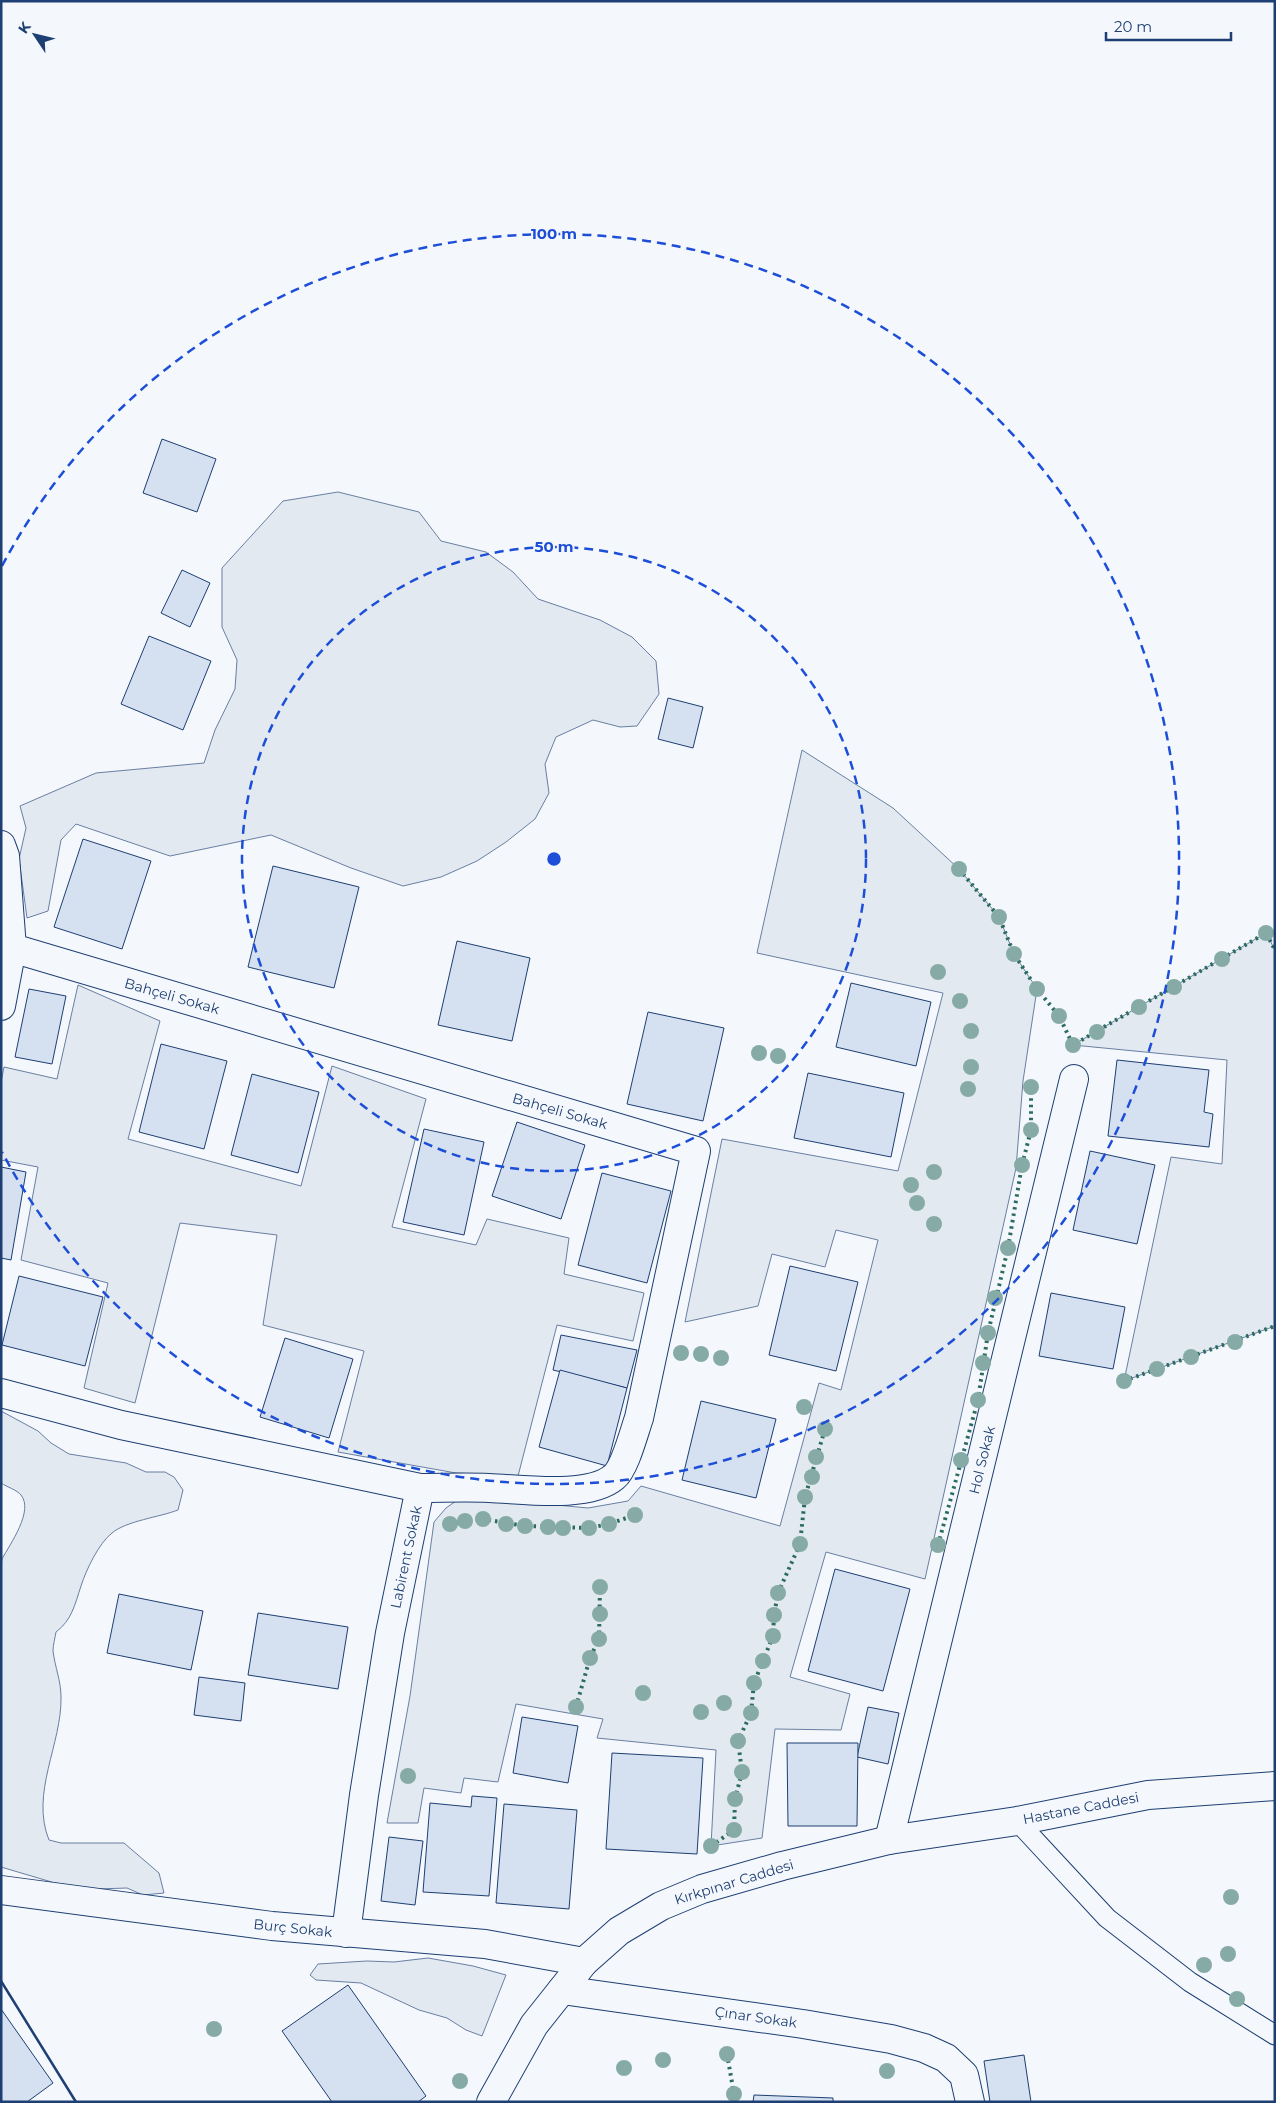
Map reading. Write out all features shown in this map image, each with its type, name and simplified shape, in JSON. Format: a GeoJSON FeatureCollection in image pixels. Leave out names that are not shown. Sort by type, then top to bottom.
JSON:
{"type":"FeatureCollection","features":[{"type":"Feature","properties":{"kind":"street"},"geometry":{"type":"LineString","coordinates":[[1,845],[5,856],[12,948],[1,1006]]}},
{"type":"Feature","properties":{"kind":"street","name":"Bahçeli Sokak"},"geometry":{"type":"LineString","coordinates":[[12,948],[696,1151],[639,1418],[626,1457],[615,1477],[594,1487],[558,1491],[420,1488]]}},
{"type":"Feature","properties":{"kind":"street","name":"Hol Sokak"},"geometry":{"type":"LineString","coordinates":[[889,1840],[1074,1079]]}},
{"type":"Feature","properties":{"kind":"street","name":"Labirent Sokak"},"geometry":{"type":"LineString","coordinates":[[1,1393],[121,1425],[420,1488],[390,1633],[374,1728],[346,1933]]}},
{"type":"Feature","properties":{"kind":"street","name":"Hastane Caddesi"},"geometry":{"type":"LineString","coordinates":[[889,1840],[1016,1821],[1148,1795],[1275,1786]]}},
{"type":"Feature","properties":{"kind":"street","name":"Kırkpınar Caddesi"},"geometry":{"type":"LineString","coordinates":[[491,2102],[534,2025],[584,1962],[619,1930],[661,1906],[702,1889],[782,1866],[889,1840]]}},
{"type":"Feature","properties":{"kind":"street","name":"Burç Sokak"},"geometry":{"type":"LineString","coordinates":[[1,1890],[272,1926],[485,1944],[584,1962]]}},
{"type":"Feature","properties":{"kind":"street","name":"Çınar Sokak"},"geometry":{"type":"LineString","coordinates":[[562,1990],[856,2032],[924,2048],[946,2058],[964,2075],[970,2102]]}},
{"type":"Feature","properties":{"kind":"lane"},"geometry":{"type":"LineString","coordinates":[[1016,1821],[1107,1918],[1190,1982],[1275,2036]]}},
{"type":"Feature","properties":{"kind":"shaded area"},"geometry":{"type":"Polygon","coordinates":[[[338,492],[419,512],[441,541],[486,552],[513,572],[538,599],[600,620],[632,637],[656,661],[659,694],[637,726],[620,727],[593,720],[556,737],[545,764],[549,793],[535,819],[506,842],[477,861],[441,877],[403,886],[351,868],[271,835],[170,856],[76,824],[61,840],[48,911],[27,918],[19,859],[26,828],[20,806],[96,773],[204,763],[215,730],[235,689],[237,660],[222,627],[222,568],[283,501],[338,492]]]}},
{"type":"Feature","properties":{"kind":"shaded area"},"geometry":{"type":"Polygon","coordinates":[[[802,750],[893,808],[959,869],[999,917],[1014,954],[1037,989],[1023,1081],[1016,1168],[925,1579],[826,1552],[790,1677],[850,1694],[841,1730],[775,1729],[762,1838],[711,1846],[716,1750],[597,1738],[603,1719],[516,1704],[498,1782],[464,1778],[461,1793],[424,1788],[418,1823],[387,1823],[410,1696],[434,1522],[446,1508],[463,1496],[588,1508],[628,1501],[641,1486],[780,1526],[819,1383],[841,1390],[878,1240],[836,1230],[825,1267],[772,1254],[758,1306],[685,1322],[722,1139],[898,1171],[943,993],[757,953],[802,750]]]}},
{"type":"Feature","properties":{"kind":"shaded area"},"geometry":{"type":"Polygon","coordinates":[[[1266,933],[1275,950],[1275,1326],[1124,1381],[1171,1157],[1222,1164],[1227,1060],[1073,1045],[1266,933]]]}},
{"type":"Feature","properties":{"kind":"shaded area"},"geometry":{"type":"Polygon","coordinates":[[[78,985],[160,1021],[128,1139],[301,1186],[332,1066],[426,1099],[392,1227],[476,1245],[487,1219],[569,1238],[564,1274],[644,1293],[633,1341],[557,1325],[518,1476],[456,1473],[338,1452],[364,1351],[263,1325],[277,1235],[180,1223],[135,1403],[84,1388],[108,1283],[21,1260],[38,1167],[1,1160],[1,1082],[4,1067],[57,1079],[78,985]]]}},
{"type":"Feature","properties":{"kind":"shaded area"},"geometry":{"type":"Polygon","coordinates":[[[1,1411],[38,1431],[51,1443],[69,1454],[126,1463],[146,1472],[165,1472],[174,1477],[183,1490],[178,1510],[126,1525],[107,1537],[90,1565],[69,1617],[56,1632],[53,1651],[61,1691],[60,1715],[48,1769],[43,1804],[44,1822],[49,1840],[61,1843],[124,1843],[159,1873],[164,1893],[143,1895],[127,1888],[96,1889],[55,1883],[1,1867],[1,1565],[25,1510],[21,1495],[1,1483],[1,1411]]]}},
{"type":"Feature","properties":{"kind":"shaded area"},"geometry":{"type":"Polygon","coordinates":[[[428,1958],[473,1966],[506,1975],[482,2036],[466,2030],[447,2018],[419,2010],[361,1983],[316,1980],[310,1975],[318,1964],[367,1961],[394,1962],[428,1958]]]}},
{"type":"Feature","properties":{"kind":"building"},"geometry":{"type":"Polygon","coordinates":[[[162,439],[216,459],[197,512],[143,493],[162,439]]]}},
{"type":"Feature","properties":{"kind":"building"},"geometry":{"type":"Polygon","coordinates":[[[182,570],[210,583],[190,627],[161,613],[182,570]]]}},
{"type":"Feature","properties":{"kind":"building"},"geometry":{"type":"Polygon","coordinates":[[[149,636],[211,661],[183,730],[121,704],[149,636]]]}},
{"type":"Feature","properties":{"kind":"building"},"geometry":{"type":"Polygon","coordinates":[[[668,698],[703,707],[693,748],[658,739],[668,698]]]}},
{"type":"Feature","properties":{"kind":"building"},"geometry":{"type":"Polygon","coordinates":[[[83,839],[151,861],[122,949],[54,927],[83,839]]]}},
{"type":"Feature","properties":{"kind":"building"},"geometry":{"type":"Polygon","coordinates":[[[273,866],[359,887],[334,988],[248,967],[273,866]]]}},
{"type":"Feature","properties":{"kind":"building"},"geometry":{"type":"Polygon","coordinates":[[[457,941],[530,958],[512,1041],[438,1025],[457,941]]]}},
{"type":"Feature","properties":{"kind":"building"},"geometry":{"type":"Polygon","coordinates":[[[851,983],[931,1002],[916,1066],[836,1047],[851,983]]]}},
{"type":"Feature","properties":{"kind":"building"},"geometry":{"type":"Polygon","coordinates":[[[29,989],[66,996],[52,1064],[15,1057],[29,989]]]}},
{"type":"Feature","properties":{"kind":"building"},"geometry":{"type":"Polygon","coordinates":[[[648,1012],[724,1028],[703,1121],[627,1104],[648,1012]]]}},
{"type":"Feature","properties":{"kind":"building"},"geometry":{"type":"Polygon","coordinates":[[[161,1044],[227,1061],[204,1149],[139,1132],[161,1044]]]}},
{"type":"Feature","properties":{"kind":"building"},"geometry":{"type":"Polygon","coordinates":[[[1117,1060],[1209,1070],[1204,1112],[1213,1114],[1209,1147],[1108,1136],[1117,1060]]]}},
{"type":"Feature","properties":{"kind":"building"},"geometry":{"type":"Polygon","coordinates":[[[808,1073],[904,1093],[891,1157],[794,1138],[808,1073]]]}},
{"type":"Feature","properties":{"kind":"building"},"geometry":{"type":"Polygon","coordinates":[[[252,1074],[319,1092],[298,1173],[231,1155],[252,1074]]]}},
{"type":"Feature","properties":{"kind":"building"},"geometry":{"type":"Polygon","coordinates":[[[517,1122],[585,1145],[561,1219],[492,1196],[517,1122]]]}},
{"type":"Feature","properties":{"kind":"building"},"geometry":{"type":"Polygon","coordinates":[[[424,1129],[484,1142],[464,1235],[403,1222],[424,1129]]]}},
{"type":"Feature","properties":{"kind":"building"},"geometry":{"type":"Polygon","coordinates":[[[1090,1151],[1155,1165],[1137,1244],[1073,1230],[1090,1151]]]}},
{"type":"Feature","properties":{"kind":"building"},"geometry":{"type":"Polygon","coordinates":[[[1,1167],[26,1172],[11,1260],[1,1258],[1,1167]]]}},
{"type":"Feature","properties":{"kind":"building"},"geometry":{"type":"Polygon","coordinates":[[[602,1173],[671,1191],[647,1283],[578,1265],[602,1173]]]}},
{"type":"Feature","properties":{"kind":"building"},"geometry":{"type":"Polygon","coordinates":[[[790,1266],[858,1282],[836,1371],[769,1355],[790,1266]]]}},
{"type":"Feature","properties":{"kind":"building"},"geometry":{"type":"Polygon","coordinates":[[[19,1276],[103,1297],[85,1366],[2,1345],[19,1276]]]}},
{"type":"Feature","properties":{"kind":"building"},"geometry":{"type":"Polygon","coordinates":[[[1051,1293],[1125,1307],[1113,1369],[1039,1356],[1051,1293]]]}},
{"type":"Feature","properties":{"kind":"building"},"geometry":{"type":"Polygon","coordinates":[[[561,1335],[637,1350],[627,1388],[553,1370],[561,1335]]]}},
{"type":"Feature","properties":{"kind":"building"},"geometry":{"type":"Polygon","coordinates":[[[285,1338],[353,1359],[329,1438],[260,1417],[285,1338]]]}},
{"type":"Feature","properties":{"kind":"building"},"geometry":{"type":"Polygon","coordinates":[[[560,1370],[627,1388],[607,1466],[539,1447],[560,1370]]]}},
{"type":"Feature","properties":{"kind":"building"},"geometry":{"type":"Polygon","coordinates":[[[701,1401],[776,1419],[756,1498],[682,1480],[701,1401]]]}},
{"type":"Feature","properties":{"kind":"building"},"geometry":{"type":"Polygon","coordinates":[[[835,1569],[910,1589],[883,1691],[808,1671],[835,1569]]]}},
{"type":"Feature","properties":{"kind":"building"},"geometry":{"type":"Polygon","coordinates":[[[119,1594],[203,1611],[191,1670],[107,1653],[119,1594]]]}},
{"type":"Feature","properties":{"kind":"building"},"geometry":{"type":"Polygon","coordinates":[[[258,1613],[348,1627],[338,1689],[248,1675],[258,1613]]]}},
{"type":"Feature","properties":{"kind":"building"},"geometry":{"type":"Polygon","coordinates":[[[199,1677],[245,1683],[241,1721],[194,1715],[199,1677]]]}},
{"type":"Feature","properties":{"kind":"building"},"geometry":{"type":"Polygon","coordinates":[[[868,1707],[899,1713],[888,1764],[857,1757],[868,1707]]]}},
{"type":"Feature","properties":{"kind":"building"},"geometry":{"type":"Polygon","coordinates":[[[522,1717],[578,1726],[568,1783],[513,1773],[522,1717]]]}},
{"type":"Feature","properties":{"kind":"building"},"geometry":{"type":"Polygon","coordinates":[[[787,1743],[858,1743],[857,1826],[788,1826],[787,1743]]]}},
{"type":"Feature","properties":{"kind":"building"},"geometry":{"type":"Polygon","coordinates":[[[612,1753],[703,1758],[697,1854],[606,1849],[612,1753]]]}},
{"type":"Feature","properties":{"kind":"building"},"geometry":{"type":"Polygon","coordinates":[[[472,1796],[497,1798],[489,1896],[423,1892],[430,1803],[471,1807],[472,1796]]]}},
{"type":"Feature","properties":{"kind":"building"},"geometry":{"type":"Polygon","coordinates":[[[504,1804],[577,1810],[569,1909],[496,1903],[504,1804]]]}},
{"type":"Feature","properties":{"kind":"building"},"geometry":{"type":"Polygon","coordinates":[[[389,1837],[423,1841],[415,1905],[381,1901],[389,1837]]]}},
{"type":"Feature","properties":{"kind":"building"},"geometry":{"type":"Polygon","coordinates":[[[348,1985],[426,2096],[418,2102],[332,2102],[282,2031],[348,1985]]]}},
{"type":"Feature","properties":{"kind":"building"},"geometry":{"type":"Polygon","coordinates":[[[1,2009],[53,2083],[27,2102],[1,2102],[1,2009]]]}},
{"type":"Feature","properties":{"kind":"building"},"geometry":{"type":"Polygon","coordinates":[[[1024,2055],[1031,2102],[990,2102],[984,2061],[1024,2055]]]}},
{"type":"Feature","properties":{"kind":"building"},"geometry":{"type":"Polygon","coordinates":[[[754,2095],[833,2098],[833,2102],[753,2102],[754,2095]]]}},
{"type":"Feature","properties":{"kind":"hedge"},"geometry":{"type":"LineString","coordinates":[[959,869],[999,917],[1014,954],[1037,989],[1059,1016],[1073,1045],[1266,933],[1275,950]]}},
{"type":"Feature","properties":{"kind":"hedge"},"geometry":{"type":"LineString","coordinates":[[938,1545],[978,1400],[988,1333],[1008,1248],[1022,1165],[1031,1130],[1031,1087]]}},
{"type":"Feature","properties":{"kind":"hedge"},"geometry":{"type":"LineString","coordinates":[[1124,1381],[1275,1326]]}},
{"type":"Feature","properties":{"kind":"hedge"},"geometry":{"type":"LineString","coordinates":[[711,1846],[734,1830],[735,1799],[742,1772],[738,1741],[751,1713],[754,1683],[773,1636],[778,1593],[800,1544],[805,1497],[825,1429]]}},
{"type":"Feature","properties":{"kind":"hedge"},"geometry":{"type":"LineString","coordinates":[[450,1524],[483,1519],[525,1526],[589,1528],[609,1524],[635,1515]]}},
{"type":"Feature","properties":{"kind":"hedge"},"geometry":{"type":"LineString","coordinates":[[576,1707],[590,1658],[599,1639],[600,1587]]}},
{"type":"Feature","properties":{"kind":"hedge"},"geometry":{"type":"LineString","coordinates":[[727,2054],[734,2094],[733,2102]]}},
{"type":"Feature","properties":{"kind":"wall"},"geometry":{"type":"LineString","coordinates":[[1,1981],[76,2102]]}}]}
